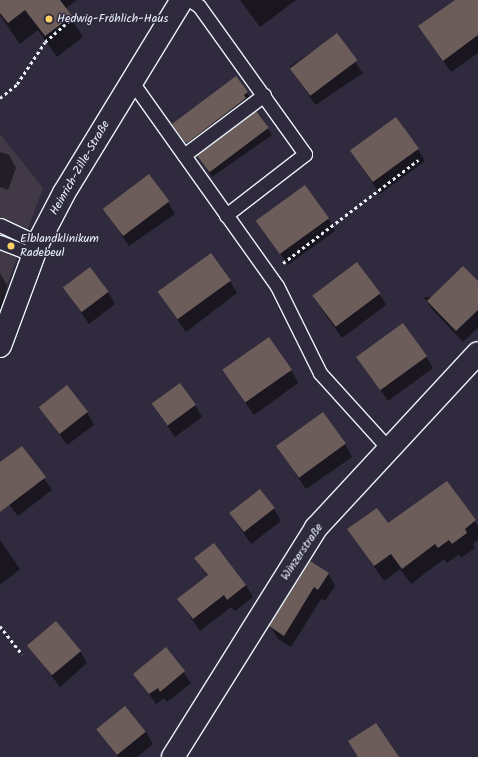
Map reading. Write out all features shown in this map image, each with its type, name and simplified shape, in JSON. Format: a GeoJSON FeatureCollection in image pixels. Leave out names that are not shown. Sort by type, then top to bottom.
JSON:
{"type":"FeatureCollection","features":[{"type":"Feature","properties":{"kind":"street","name":"Heinrich-Zille-Straße"},"geometry":{"type":"LineString","coordinates":[[0,346],[36,249],[64,193],[182,0]]}},
{"type":"Feature","properties":{"kind":"street","name":"Winzerstraße"},"geometry":{"type":"LineString","coordinates":[[173,757],[316,528],[390,450],[478,353]]}},
{"type":"Feature","properties":{"kind":"lane"},"geometry":{"type":"LineString","coordinates":[[190,0],[199,6],[305,154],[226,215]]}},
{"type":"Feature","properties":{"kind":"lane"},"geometry":{"type":"LineString","coordinates":[[132,82],[267,275],[277,286],[320,373],[390,450]]}},
{"type":"Feature","properties":{"kind":"lane"},"geometry":{"type":"LineString","coordinates":[[184,155],[264,95]]}},
{"type":"Feature","properties":{"kind":"lane"},"geometry":{"type":"LineString","coordinates":[[0,225],[36,249]]}},
{"type":"Feature","properties":{"kind":"lane"},"geometry":{"type":"LineString","coordinates":[[0,242],[36,249]]}},
{"type":"Feature","properties":{"kind":"path"},"geometry":{"type":"LineString","coordinates":[[0,98],[17,84],[45,42],[76,15]]}},
{"type":"Feature","properties":{"kind":"path"},"geometry":{"type":"LineString","coordinates":[[267,275],[418,160]]}},
{"type":"Feature","properties":{"kind":"path"},"geometry":{"type":"LineString","coordinates":[[0,626],[22,654]]}},
{"type":"Feature","properties":{"kind":"shaded area","name":"Elblandklinikum Radebeul"},"geometry":{"type":"Polygon","coordinates":[[[0,134],[43,188],[0,304],[0,134]]]}},
{"type":"Feature","properties":{"kind":"building","name":"Hedwig-Fröhlich-Haus"},"geometry":{"type":"Polygon","coordinates":[[[0,0],[60,0],[72,16],[45,36],[25,10],[8,23],[0,13],[0,0]]]}},
{"type":"Feature","properties":{"kind":"building"},"geometry":{"type":"Polygon","coordinates":[[[455,0],[478,0],[478,35],[443,61],[418,26],[455,0]]]}},
{"type":"Feature","properties":{"kind":"building"},"geometry":{"type":"Polygon","coordinates":[[[337,33],[357,60],[310,96],[290,69],[337,33]]]}},
{"type":"Feature","properties":{"kind":"building"},"geometry":{"type":"Polygon","coordinates":[[[236,76],[248,92],[244,95],[246,98],[187,143],[184,141],[172,124],[236,76]]]}},
{"type":"Feature","properties":{"kind":"building"},"geometry":{"type":"Polygon","coordinates":[[[256,111],[269,128],[210,172],[197,156],[256,111]]]}},
{"type":"Feature","properties":{"kind":"building"},"geometry":{"type":"Polygon","coordinates":[[[396,117],[419,149],[373,182],[350,151],[396,117]]]}},
{"type":"Feature","properties":{"kind":"building"},"geometry":{"type":"Polygon","coordinates":[[[149,174],[169,201],[123,236],[103,209],[149,174]]]}},
{"type":"Feature","properties":{"kind":"building"},"geometry":{"type":"Polygon","coordinates":[[[305,185],[329,218],[280,254],[256,221],[305,185]]]}},
{"type":"Feature","properties":{"kind":"building"},"geometry":{"type":"Polygon","coordinates":[[[211,253],[231,281],[178,319],[158,292],[211,253]]]}},
{"type":"Feature","properties":{"kind":"building"},"geometry":{"type":"Polygon","coordinates":[[[357,262],[380,293],[336,327],[312,296],[357,262]]]}},
{"type":"Feature","properties":{"kind":"building"},"geometry":{"type":"Polygon","coordinates":[[[463,266],[478,281],[478,310],[456,331],[427,301],[463,266]]]}},
{"type":"Feature","properties":{"kind":"building"},"geometry":{"type":"Polygon","coordinates":[[[90,267],[109,292],[82,312],[63,287],[90,267]]]}},
{"type":"Feature","properties":{"kind":"building"},"geometry":{"type":"Polygon","coordinates":[[[403,323],[427,356],[380,390],[356,357],[403,323]]]}},
{"type":"Feature","properties":{"kind":"building"},"geometry":{"type":"Polygon","coordinates":[[[269,337],[292,370],[245,402],[222,370],[269,337]]]}},
{"type":"Feature","properties":{"kind":"building"},"geometry":{"type":"Polygon","coordinates":[[[180,383],[196,405],[168,425],[152,404],[180,383]]]}},
{"type":"Feature","properties":{"kind":"building"},"geometry":{"type":"Polygon","coordinates":[[[67,385],[88,412],[60,434],[39,407],[67,385]]]}},
{"type":"Feature","properties":{"kind":"building"},"geometry":{"type":"Polygon","coordinates":[[[323,412],[346,444],[299,478],[276,446],[323,412]]]}},
{"type":"Feature","properties":{"kind":"building"},"geometry":{"type":"Polygon","coordinates":[[[22,446],[46,477],[0,512],[0,462],[22,446]]]}},
{"type":"Feature","properties":{"kind":"building"},"geometry":{"type":"Polygon","coordinates":[[[447,481],[476,520],[465,529],[467,533],[452,544],[449,540],[438,548],[435,544],[402,569],[391,554],[374,566],[347,529],[377,508],[388,523],[447,481]]]}},
{"type":"Feature","properties":{"kind":"building"},"geometry":{"type":"Polygon","coordinates":[[[260,489],[275,508],[244,532],[229,513],[260,489]]]}},
{"type":"Feature","properties":{"kind":"building"},"geometry":{"type":"Polygon","coordinates":[[[214,543],[246,585],[227,600],[224,595],[193,619],[177,599],[208,575],[194,558],[214,543]]]}},
{"type":"Feature","properties":{"kind":"building"},"geometry":{"type":"Polygon","coordinates":[[[310,561],[329,573],[318,590],[314,587],[284,636],[269,626],[310,561]]]}},
{"type":"Feature","properties":{"kind":"building"},"geometry":{"type":"Polygon","coordinates":[[[56,621],[81,651],[52,675],[27,645],[56,621]]]}},
{"type":"Feature","properties":{"kind":"building"},"geometry":{"type":"Polygon","coordinates":[[[166,647],[185,671],[160,692],[158,688],[149,694],[133,674],[166,647]]]}},
{"type":"Feature","properties":{"kind":"building"},"geometry":{"type":"Polygon","coordinates":[[[125,706],[146,732],[117,755],[96,729],[125,706]]]}},
{"type":"Feature","properties":{"kind":"building"},"geometry":{"type":"Polygon","coordinates":[[[376,723],[399,757],[358,757],[348,741],[376,723]]]}},
{"type":"Feature","properties":{"kind":"place","name":"Hedwig-Fröhlich-Haus"},"geometry":{"type":"Point","coordinates":[49,19]}},
{"type":"Feature","properties":{"kind":"place","name":"Elblandklinikum Radebeul"},"geometry":{"type":"Point","coordinates":[11,246]}}]}
